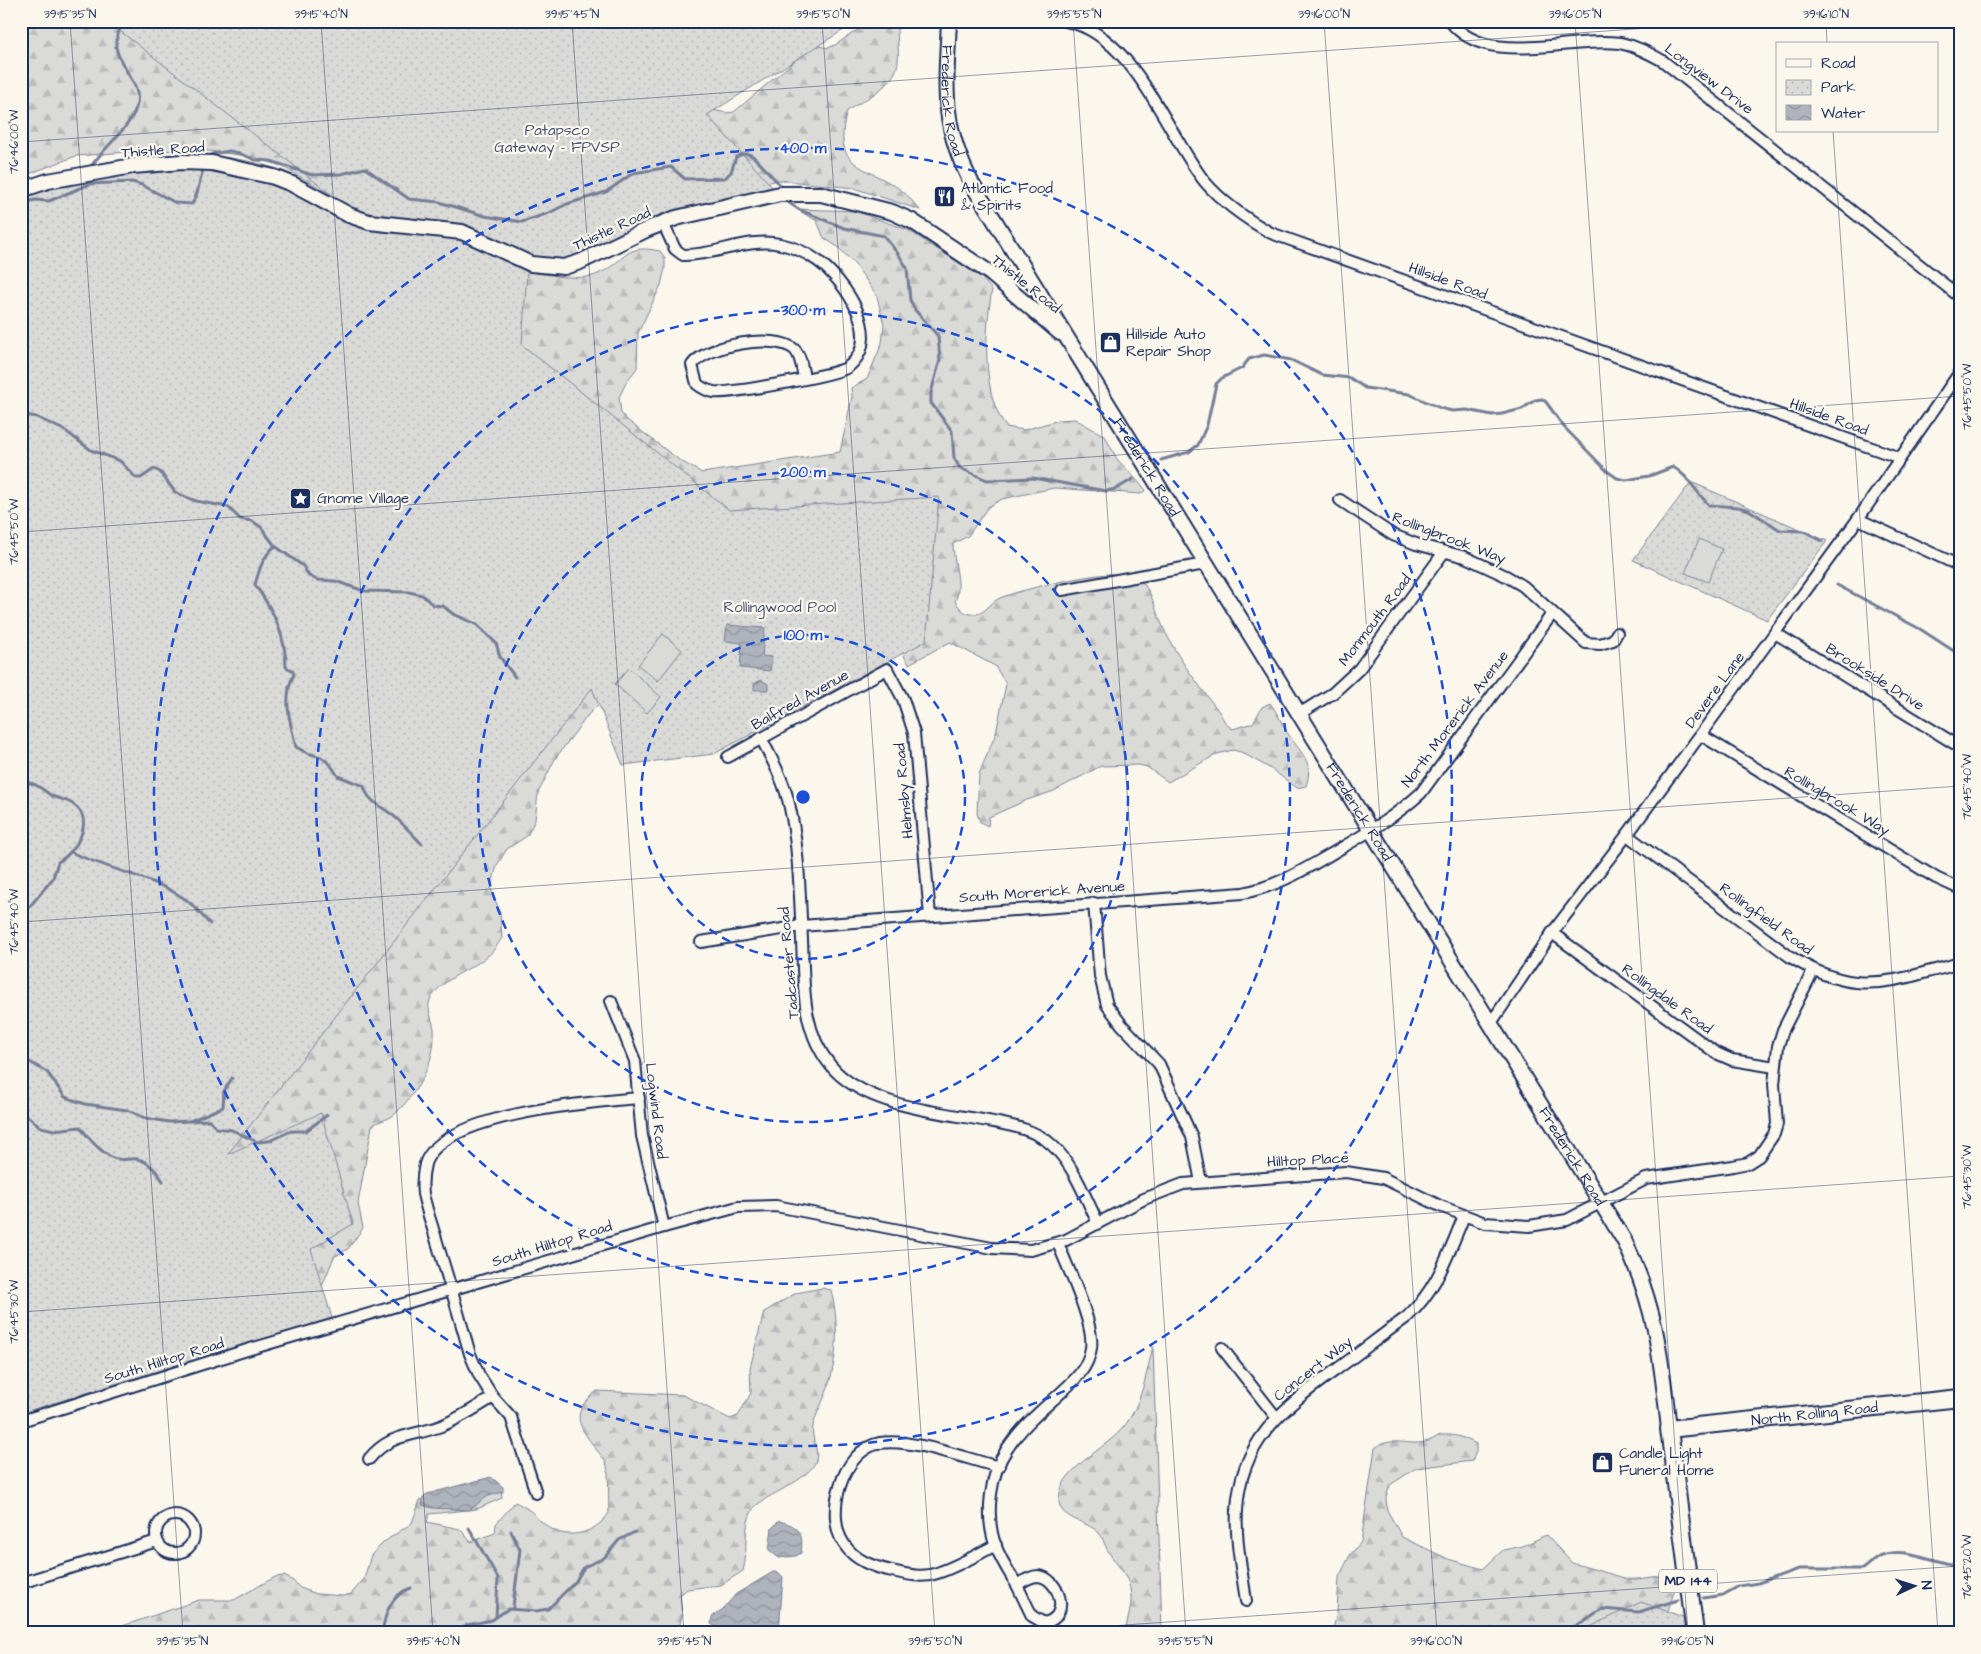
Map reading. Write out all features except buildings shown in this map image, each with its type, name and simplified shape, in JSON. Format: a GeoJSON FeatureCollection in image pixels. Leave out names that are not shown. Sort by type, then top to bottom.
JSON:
{"type":"FeatureCollection","features":[{"type":"Feature","properties":{"kind":"main road","name":"Frederick Road"},"geometry":{"type":"LineString","coordinates":[[949,21],[946,92],[948,119],[958,159],[1205,564],[1602,1201],[1632,1256],[1650,1303],[1661,1358],[1694,1633]]}},
{"type":"Feature","properties":{"kind":"main road","name":"Thistle Road"},"geometry":{"type":"LineString","coordinates":[[21,190],[48,180],[82,174],[159,163],[206,162],[274,177],[292,184],[349,215],[369,222],[462,232],[531,264],[548,267],[564,267],[580,262],[620,241],[663,223],[730,204],[784,194],[809,192],[836,196],[892,212],[912,221],[990,273],[1070,342]]}},
{"type":"Feature","properties":{"kind":"main road","name":"North Rolling Road"},"geometry":{"type":"LineString","coordinates":[[1669,1429],[1960,1398]]}},
{"type":"Feature","properties":{"kind":"street","name":"Hillside Road"},"geometry":{"type":"LineString","coordinates":[[1066,21],[1087,27],[1116,48],[1181,143],[1204,181],[1232,210],[1271,234],[1900,458]]}},
{"type":"Feature","properties":{"kind":"street","name":"Longview Drive"},"geometry":{"type":"LineString","coordinates":[[1450,21],[1464,35],[1476,42],[1492,46],[1520,47],[1601,42],[1620,43],[1647,52],[1670,67],[1960,298]]}},
{"type":"Feature","properties":{"kind":"street"},"geometry":{"type":"LineString","coordinates":[[663,223],[675,249],[683,255],[766,242],[802,251],[830,271],[858,312],[864,336],[861,349],[848,368],[804,378],[732,391],[714,392],[697,384],[692,365],[697,357],[725,347],[765,342],[794,348],[798,354],[804,378]]}},
{"type":"Feature","properties":{"kind":"street","name":"Devere Lane"},"geometry":{"type":"LineString","coordinates":[[1491,1023],[1552,933],[1701,735],[1858,519],[1960,372]]}},
{"type":"Feature","properties":{"kind":"street","name":"Rollingbrook Way"},"geometry":{"type":"LineString","coordinates":[[1340,500],[1393,534],[1444,552],[1465,557],[1506,576],[1523,586],[1586,643],[1600,644],[1613,640],[1617,633]]}},
{"type":"Feature","properties":{"kind":"street"},"geometry":{"type":"LineString","coordinates":[[1858,519],[1960,566]]}},
{"type":"Feature","properties":{"kind":"street","name":"Monmouth Road"},"geometry":{"type":"LineString","coordinates":[[1299,714],[1333,693],[1359,669],[1444,552]]}},
{"type":"Feature","properties":{"kind":"street"},"geometry":{"type":"LineString","coordinates":[[1062,590],[1205,564]]}},
{"type":"Feature","properties":{"kind":"street","name":"North Morerick Avenue"},"geometry":{"type":"LineString","coordinates":[[1370,830],[1403,808],[1420,793],[1552,614]]}},
{"type":"Feature","properties":{"kind":"street","name":"Brookside Drive"},"geometry":{"type":"LineString","coordinates":[[1775,633],[1960,747]]}},
{"type":"Feature","properties":{"kind":"street","name":"Balfred Avenue"},"geometry":{"type":"LineString","coordinates":[[728,757],[887,669]]}},
{"type":"Feature","properties":{"kind":"street","name":"Helmsby Road"},"geometry":{"type":"LineString","coordinates":[[887,669],[903,699],[914,733],[930,916]]}},
{"type":"Feature","properties":{"kind":"street","name":"Rollingbrook Way"},"geometry":{"type":"LineString","coordinates":[[1701,735],[1923,870],[1960,889]]}},
{"type":"Feature","properties":{"kind":"street","name":"Tadcaster Road"},"geometry":{"type":"LineString","coordinates":[[761,738],[776,766],[791,810],[808,1022],[817,1045],[832,1067],[845,1080],[874,1096],[893,1102],[1014,1126],[1041,1137],[1063,1157],[1098,1223]]}},
{"type":"Feature","properties":{"kind":"street","name":"South Morerick Avenue"},"geometry":{"type":"LineString","coordinates":[[701,942],[801,926],[1243,893],[1261,890],[1289,879],[1370,830]]}},
{"type":"Feature","properties":{"kind":"street","name":"Rollingfield Road"},"geometry":{"type":"LineString","coordinates":[[1627,835],[1789,956],[1813,971],[1853,983],[1876,983],[1898,980],[1960,962]]}},
{"type":"Feature","properties":{"kind":"street"},"geometry":{"type":"LineString","coordinates":[[1094,904],[1100,976],[1107,1005],[1159,1064],[1192,1136],[1201,1182]]}},
{"type":"Feature","properties":{"kind":"street","name":"Rollingdale Road"},"geometry":{"type":"LineString","coordinates":[[1552,933],[1716,1053],[1732,1060],[1775,1067]]}},
{"type":"Feature","properties":{"kind":"street","name":"Hilltop Place"},"geometry":{"type":"LineString","coordinates":[[1098,1223],[1161,1191],[1183,1184],[1346,1172],[1366,1173],[1408,1189],[1464,1216],[1485,1223],[1510,1226],[1538,1225],[1566,1220],[1646,1179],[1748,1163],[1759,1156],[1774,1134],[1777,1124],[1775,1067],[1783,1030],[1813,971]]}},
{"type":"Feature","properties":{"kind":"street","name":"Logwind Road"},"geometry":{"type":"LineString","coordinates":[[611,1001],[631,1047],[637,1076],[646,1159],[664,1227]]}},
{"type":"Feature","properties":{"kind":"street"},"geometry":{"type":"LineString","coordinates":[[536,1493],[511,1417],[493,1397],[479,1375],[470,1354],[423,1193],[425,1163],[433,1150],[443,1141],[458,1133],[522,1113],[576,1103],[639,1098]]}},
{"type":"Feature","properties":{"kind":"street","name":"South Hilltop Road"},"geometry":{"type":"LineString","coordinates":[[21,1421],[247,1350],[715,1212],[763,1205],[793,1208],[992,1248],[1031,1250],[1058,1243],[1098,1223]]}},
{"type":"Feature","properties":{"kind":"street","name":"Concert Way"},"geometry":{"type":"LineString","coordinates":[[1246,1601],[1236,1511],[1239,1489],[1253,1449],[1276,1417],[1295,1399],[1407,1317],[1421,1304],[1438,1277],[1464,1216]]}},
{"type":"Feature","properties":{"kind":"street"},"geometry":{"type":"LineString","coordinates":[[1017,1585],[1031,1577],[1046,1578],[1052,1582],[1059,1598],[1060,1612],[1057,1617],[1044,1623],[1032,1616],[996,1545],[990,1515],[994,1483],[1006,1451],[1023,1428],[1076,1379],[1088,1359],[1092,1346],[1089,1324],[1058,1243]]}},
{"type":"Feature","properties":{"kind":"street"},"geometry":{"type":"LineString","coordinates":[[1222,1348],[1276,1417]]}},
{"type":"Feature","properties":{"kind":"street"},"geometry":{"type":"LineString","coordinates":[[368,1460],[379,1446],[440,1426],[474,1410],[493,1397]]}},
{"type":"Feature","properties":{"kind":"street"},"geometry":{"type":"LineString","coordinates":[[996,1545],[933,1574],[909,1575],[878,1568],[853,1555],[844,1544],[838,1531],[836,1519],[843,1478],[848,1464],[856,1456],[878,1444],[906,1443],[999,1467]]}},
{"type":"Feature","properties":{"kind":"street"},"geometry":{"type":"LineString","coordinates":[[21,1583],[157,1541]]}},
{"type":"Feature","properties":{"kind":"green space","name":"Patapsco Gateway - FPVSP"},"geometry":{"type":"Polygon","coordinates":[[[21,21],[330,21],[726,113],[734,112],[810,48],[819,46],[828,48],[835,45],[871,21],[938,21],[931,27],[897,28],[898,58],[894,74],[876,93],[847,111],[843,130],[843,144],[847,155],[863,169],[901,190],[920,210],[854,188],[779,180],[713,194],[348,204],[281,166],[254,157],[201,150],[140,151],[76,156],[21,177],[21,21]]]}},
{"type":"Feature","properties":{"kind":"green space","name":"Rollingwood Pool"},"geometry":{"type":"Polygon","coordinates":[[[107,21],[858,21],[707,115],[775,190],[563,261],[528,257],[522,345],[729,510],[939,497],[926,641],[714,754],[623,765],[592,688],[228,1154],[321,1113],[353,1224],[311,1249],[332,1318],[21,1413],[21,183],[86,166],[120,160],[191,155],[225,157],[259,164],[290,174],[340,201],[107,21]]]}},
{"type":"Feature","properties":{"kind":"green space","name":"Rollingwood Pool"},"geometry":{"type":"Polygon","coordinates":[[[21,197],[564,277],[594,276],[608,269],[626,254],[639,249],[660,251],[665,258],[661,285],[638,333],[637,368],[627,381],[619,397],[621,413],[627,420],[679,460],[702,473],[840,452],[852,397],[851,388],[867,379],[882,343],[884,325],[877,296],[857,267],[838,247],[824,238],[817,221],[796,209],[855,211],[908,230],[982,278],[992,290],[988,323],[987,360],[992,397],[1006,427],[1024,430],[1059,420],[1075,419],[1105,436],[1117,459],[1146,490],[1141,494],[1054,488],[1002,499],[988,507],[968,536],[953,544],[958,581],[955,601],[957,604],[966,613],[976,614],[983,612],[1000,598],[1045,585],[1104,574],[1130,575],[1137,578],[1150,594],[1160,620],[1178,655],[1228,725],[1233,729],[1253,723],[1262,707],[1270,703],[1308,764],[1309,771],[1306,786],[1297,788],[1271,769],[1241,752],[1233,750],[1217,754],[1168,782],[1147,767],[1139,765],[1101,766],[1054,791],[1027,800],[989,817],[988,826],[980,822],[977,813],[979,774],[996,733],[1006,684],[995,666],[950,642],[909,664],[904,656],[919,633],[607,696],[588,715],[555,759],[538,793],[535,820],[527,836],[507,849],[497,865],[491,889],[500,913],[502,938],[488,956],[447,981],[430,1000],[429,1007],[434,1029],[434,1041],[429,1065],[411,1096],[393,1116],[372,1126],[358,1203],[363,1228],[348,1249],[334,1257],[320,1291],[21,1407],[21,197]]]}},
{"type":"Feature","properties":{"kind":"green space"},"geometry":{"type":"Polygon","coordinates":[[[1691,482],[1827,541],[1767,620],[1633,560],[1691,482]]]}},
{"type":"Feature","properties":{"kind":"green space"},"geometry":{"type":"Polygon","coordinates":[[[1699,539],[1722,549],[1708,582],[1685,573],[1699,539]]]}},
{"type":"Feature","properties":{"kind":"green space"},"geometry":{"type":"Polygon","coordinates":[[[663,634],[682,650],[658,681],[638,665],[663,634]]]}},
{"type":"Feature","properties":{"kind":"green space"},"geometry":{"type":"Polygon","coordinates":[[[629,668],[661,697],[647,713],[615,684],[629,668]]]}},
{"type":"Feature","properties":{"kind":"green space"},"geometry":{"type":"Polygon","coordinates":[[[822,1288],[831,1290],[834,1302],[836,1338],[831,1375],[812,1431],[817,1459],[809,1471],[801,1478],[763,1501],[752,1511],[747,1525],[746,1555],[743,1571],[721,1585],[687,1589],[680,1595],[682,1615],[678,1633],[102,1633],[199,1600],[234,1600],[275,1577],[284,1576],[292,1580],[300,1588],[317,1594],[343,1596],[351,1594],[364,1579],[371,1555],[384,1542],[412,1523],[420,1500],[448,1489],[476,1482],[496,1481],[501,1489],[502,1498],[477,1509],[429,1514],[427,1522],[460,1529],[471,1542],[495,1533],[496,1524],[515,1502],[527,1508],[550,1528],[558,1532],[574,1534],[590,1530],[604,1520],[609,1513],[609,1487],[606,1462],[590,1441],[579,1419],[582,1406],[588,1399],[597,1391],[683,1395],[730,1419],[738,1416],[751,1393],[750,1368],[764,1312],[796,1293],[822,1288]]]}},
{"type":"Feature","properties":{"kind":"green space"},"geometry":{"type":"Polygon","coordinates":[[[1153,1346],[1162,1633],[1125,1633],[1131,1600],[1128,1581],[1100,1535],[1094,1529],[1063,1511],[1059,1498],[1062,1486],[1069,1475],[1113,1438],[1130,1418],[1147,1374],[1153,1346]]]}},
{"type":"Feature","properties":{"kind":"green space"},"geometry":{"type":"Polygon","coordinates":[[[1440,1435],[1459,1436],[1476,1444],[1476,1452],[1472,1461],[1416,1468],[1390,1485],[1386,1497],[1387,1510],[1402,1537],[1448,1559],[1483,1569],[1503,1550],[1523,1546],[1546,1535],[1572,1563],[1628,1579],[1659,1577],[1670,1581],[1676,1586],[1665,1620],[1580,1633],[1332,1633],[1337,1613],[1339,1577],[1350,1555],[1361,1542],[1375,1448],[1381,1444],[1393,1442],[1425,1442],[1440,1435]]]}},
{"type":"Feature","properties":{"kind":"green space"},"geometry":{"type":"Polygon","coordinates":[[[1641,1602],[1683,1617],[1685,1633],[1578,1633],[1641,1602]]]}},
{"type":"Feature","properties":{"kind":"green space"},"geometry":{"type":"Polygon","coordinates":[[[833,1628],[873,1631],[879,1633],[816,1633],[833,1628]]]}},
{"type":"Feature","properties":{"kind":"water"},"geometry":{"type":"Polygon","coordinates":[[[727,625],[765,628],[762,656],[772,657],[770,671],[740,668],[742,643],[725,641],[727,625]]]}},
{"type":"Feature","properties":{"kind":"water"},"geometry":{"type":"Polygon","coordinates":[[[761,680],[768,684],[768,690],[754,690],[754,684],[761,680]]]}},
{"type":"Feature","properties":{"kind":"water"},"geometry":{"type":"Polygon","coordinates":[[[491,1477],[503,1487],[503,1492],[488,1496],[469,1510],[432,1508],[422,1505],[423,1497],[427,1494],[491,1477]]]}},
{"type":"Feature","properties":{"kind":"water"},"geometry":{"type":"Polygon","coordinates":[[[779,1521],[796,1528],[801,1535],[801,1553],[796,1556],[779,1558],[769,1550],[772,1528],[779,1521]]]}},
{"type":"Feature","properties":{"kind":"water"},"geometry":{"type":"Polygon","coordinates":[[[773,1572],[778,1572],[783,1577],[779,1632],[727,1633],[711,1624],[712,1617],[723,1609],[736,1594],[773,1572]]]}},
{"type":"Feature","properties":{"kind":"waterway"},"geometry":{"type":"LineString","coordinates":[[92,165],[128,123],[136,108],[138,99],[137,91],[118,55],[116,47],[122,21]]}},
{"type":"Feature","properties":{"kind":"waterway"},"geometry":{"type":"LineString","coordinates":[[209,159],[212,154],[229,151],[255,160],[271,161],[312,175],[341,174],[365,168],[409,199],[439,202],[485,216],[522,222],[549,213],[567,204],[606,192],[633,173],[671,167],[685,179],[725,178],[731,172],[736,157],[742,154],[749,154],[753,157],[785,191]]}},
{"type":"Feature","properties":{"kind":"waterway"},"geometry":{"type":"LineString","coordinates":[[21,203],[35,200],[49,201],[90,184],[132,182],[142,185],[176,203],[192,204],[205,166]]}},
{"type":"Feature","properties":{"kind":"waterway"},"geometry":{"type":"LineString","coordinates":[[788,199],[789,203],[800,210],[844,228],[884,236],[899,255],[907,268],[910,300],[915,310],[938,336],[940,360],[931,393],[931,403],[952,431],[954,458],[960,468],[987,480],[1033,478],[1106,491],[1116,489],[1133,479]]}},
{"type":"Feature","properties":{"kind":"waterway"},"geometry":{"type":"LineString","coordinates":[[1161,460],[1189,452],[1198,445],[1207,425],[1216,384],[1222,378],[1242,368],[1249,359],[1264,355],[1291,360],[1322,375],[1350,378],[1365,388],[1409,394],[1440,408],[1452,411],[1467,410],[1492,415],[1502,414],[1522,409],[1535,400],[1542,399],[1564,427],[1607,471],[1617,478],[1626,480],[1649,476],[1673,467],[1688,480],[1709,505],[1738,507],[1749,510],[1780,530],[1804,531],[1822,541]]}},
{"type":"Feature","properties":{"kind":"waterway"},"geometry":{"type":"LineString","coordinates":[[21,414],[36,417],[64,430],[91,450],[120,461],[136,478],[141,478],[154,469],[160,472],[175,492],[196,501],[228,507],[240,519],[252,521],[261,527],[275,546],[303,566],[309,576],[317,580],[335,581],[364,591],[409,592],[422,595],[433,605],[443,606],[453,614],[476,624],[496,643],[500,657],[515,677]]}},
{"type":"Feature","properties":{"kind":"waterway"},"geometry":{"type":"LineString","coordinates":[[275,546],[264,559],[255,585],[273,613],[284,644],[286,667],[292,670],[294,674],[288,692],[288,710],[296,747],[321,757],[330,764],[338,776],[364,786],[369,797],[396,818],[422,844]]}},
{"type":"Feature","properties":{"kind":"waterway"},"geometry":{"type":"LineString","coordinates":[[1837,585],[1920,629],[1960,655]]}},
{"type":"Feature","properties":{"kind":"waterway"},"geometry":{"type":"LineString","coordinates":[[21,784],[34,784],[52,796],[72,803],[83,819],[81,836],[71,852],[58,862],[53,878],[27,910],[21,911]]}},
{"type":"Feature","properties":{"kind":"waterway"},"geometry":{"type":"LineString","coordinates":[[71,852],[172,891],[189,902],[210,924]]}},
{"type":"Feature","properties":{"kind":"waterway"},"geometry":{"type":"LineString","coordinates":[[21,1057],[47,1072],[65,1097],[85,1104],[127,1110],[145,1118],[169,1122],[210,1120],[216,1128],[232,1130],[257,1142],[269,1141],[291,1131],[306,1131],[327,1115]]}},
{"type":"Feature","properties":{"kind":"waterway"},"geometry":{"type":"LineString","coordinates":[[190,1121],[223,1107],[224,1091],[232,1078]]}},
{"type":"Feature","properties":{"kind":"waterway"},"geometry":{"type":"LineString","coordinates":[[21,1111],[41,1127],[54,1130],[80,1127],[94,1144],[106,1154],[118,1159],[141,1160],[149,1164],[163,1181]]}},
{"type":"Feature","properties":{"kind":"waterway"},"geometry":{"type":"LineString","coordinates":[[469,1528],[498,1578],[496,1617]]}},
{"type":"Feature","properties":{"kind":"waterway"},"geometry":{"type":"LineString","coordinates":[[511,1531],[520,1550],[513,1607]]}},
{"type":"Feature","properties":{"kind":"waterway"},"geometry":{"type":"LineString","coordinates":[[455,1633],[467,1625],[492,1620],[508,1609],[536,1611],[548,1609],[576,1581],[584,1567],[604,1558],[619,1540],[635,1532]]}},
{"type":"Feature","properties":{"kind":"waterway"},"geometry":{"type":"LineString","coordinates":[[1703,1598],[1723,1595],[1739,1586],[1758,1583],[1799,1569],[1863,1569],[1880,1556],[1891,1553],[1911,1554],[1960,1566]]}},
{"type":"Feature","properties":{"kind":"waterway"},"geometry":{"type":"LineString","coordinates":[[382,1633],[390,1606],[398,1595],[411,1588]]}},
{"type":"Feature","properties":{"kind":"waterway"},"geometry":{"type":"LineString","coordinates":[[1551,1633],[1576,1626],[1602,1609],[1639,1612],[1678,1600]]}},
{"type":"Feature","properties":{"kind":"waterway"},"geometry":{"type":"LineString","coordinates":[[467,1625],[469,1633]]}},
{"type":"Feature","properties":{"kind":"waterway"},"geometry":{"type":"LineString","coordinates":[[691,1633],[698,1630]]}},
{"type":"Feature","properties":{"kind":"place","name":"Atlantic Food & Spirits"},"geometry":{"type":"Point","coordinates":[945,197]}},
{"type":"Feature","properties":{"kind":"place","name":"Hillside Auto Repair Shop"},"geometry":{"type":"Point","coordinates":[1110,343]}},
{"type":"Feature","properties":{"kind":"place","name":"Gnome Village"},"geometry":{"type":"Point","coordinates":[301,498]}},
{"type":"Feature","properties":{"kind":"place","name":"Candle Light Funeral Home"},"geometry":{"type":"Point","coordinates":[1603,1462]}}]}
